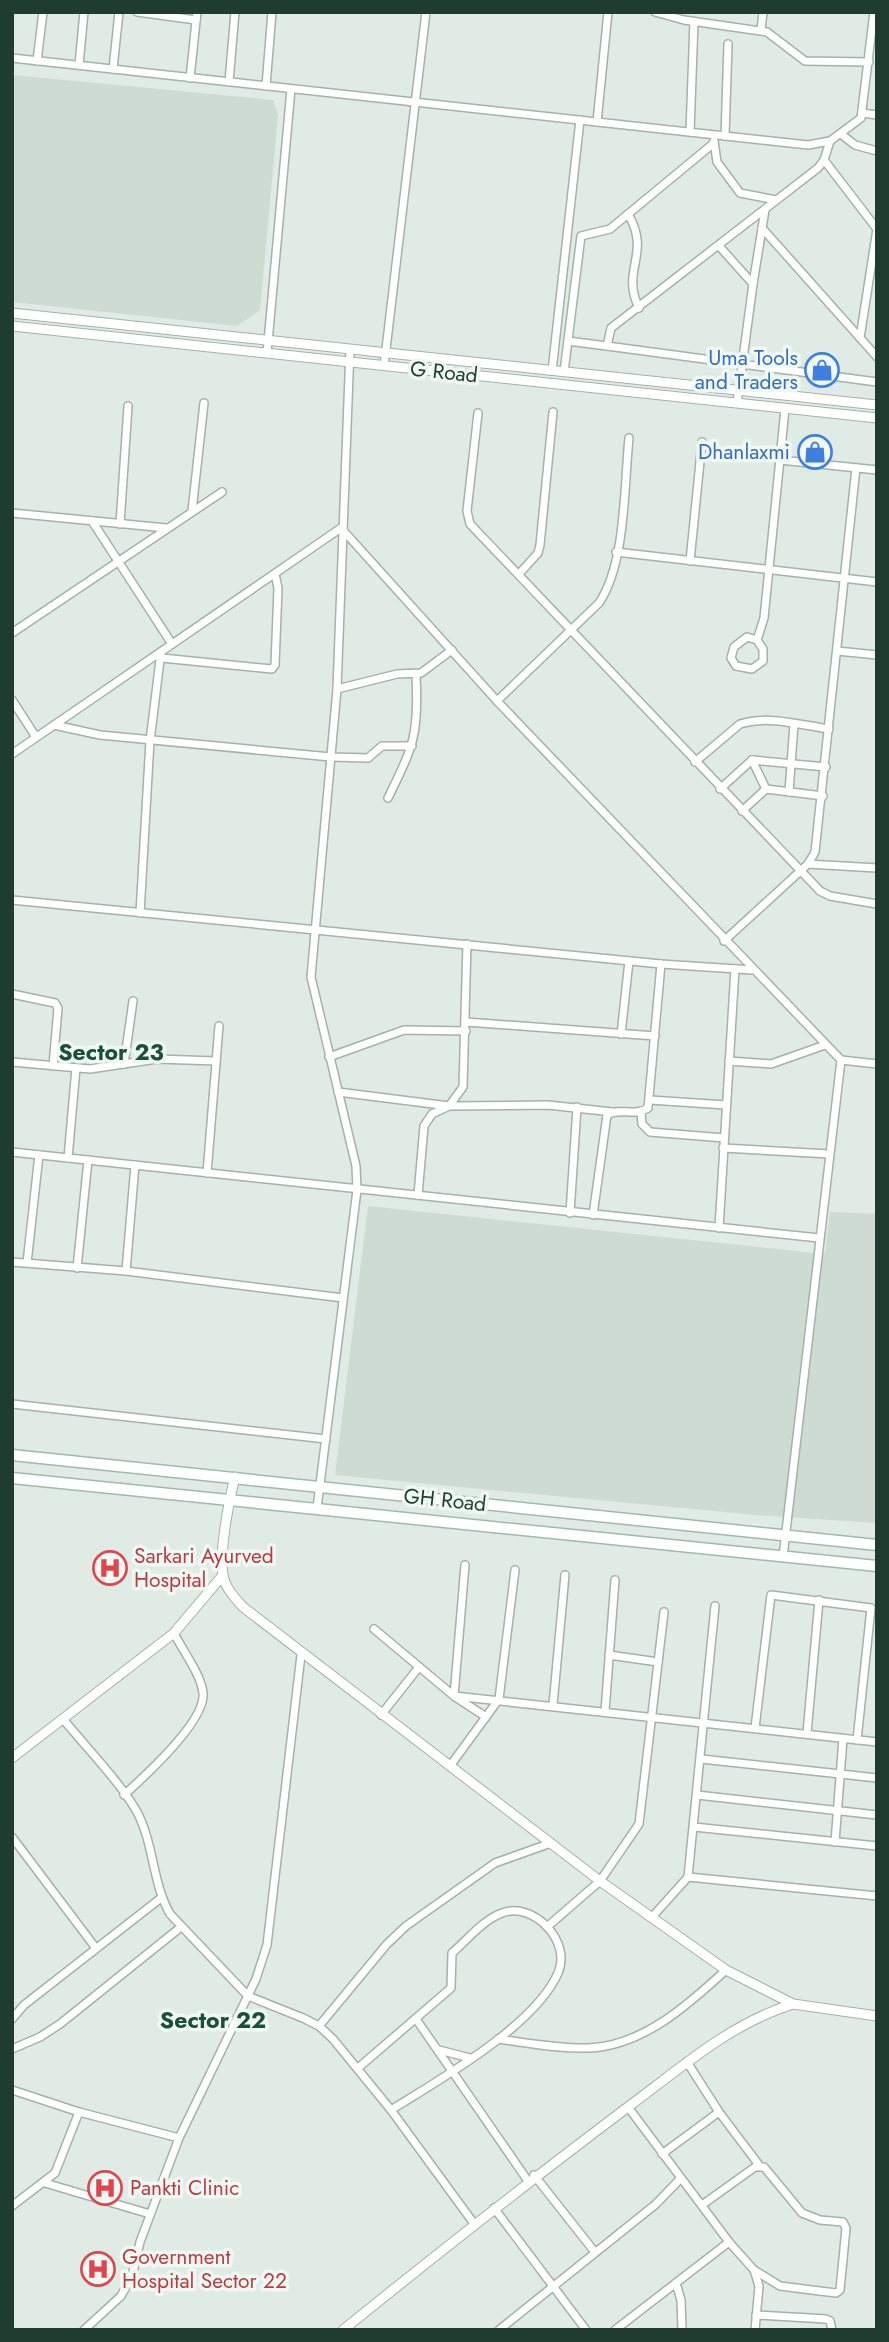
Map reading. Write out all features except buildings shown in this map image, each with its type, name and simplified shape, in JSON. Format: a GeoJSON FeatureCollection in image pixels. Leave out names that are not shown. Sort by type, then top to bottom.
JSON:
{"type":"FeatureCollection","features":[{"type":"Feature","properties":{"kind":"main road","name":"GH Road"},"geometry":{"type":"LineString","coordinates":[[12,1455],[877,1545]]}},
{"type":"Feature","properties":{"kind":"main road","name":"GH Road"},"geometry":{"type":"LineString","coordinates":[[12,1478],[877,1566]]}},
{"type":"Feature","properties":{"kind":"street"},"geometry":{"type":"LineString","coordinates":[[37,61],[43,12]]}},
{"type":"Feature","properties":{"kind":"street"},"geometry":{"type":"LineString","coordinates":[[79,65],[84,12]]}},
{"type":"Feature","properties":{"kind":"street"},"geometry":{"type":"LineString","coordinates":[[113,69],[119,12]]}},
{"type":"Feature","properties":{"kind":"street"},"geometry":{"type":"LineString","coordinates":[[137,12],[196,16],[190,78]]}},
{"type":"Feature","properties":{"kind":"street"},"geometry":{"type":"LineString","coordinates":[[229,82],[235,12]]}},
{"type":"Feature","properties":{"kind":"street"},"geometry":{"type":"LineString","coordinates":[[266,86],[272,12]]}},
{"type":"Feature","properties":{"kind":"street"},"geometry":{"type":"LineString","coordinates":[[384,366],[426,12]]}},
{"type":"Feature","properties":{"kind":"street"},"geometry":{"type":"LineString","coordinates":[[597,122],[608,12]]}},
{"type":"Feature","properties":{"kind":"street"},"geometry":{"type":"LineString","coordinates":[[654,12],[694,22],[761,30],[805,61],[869,62]]}},
{"type":"Feature","properties":{"kind":"street"},"geometry":{"type":"LineString","coordinates":[[761,30],[763,12]]}},
{"type":"Feature","properties":{"kind":"street"},"geometry":{"type":"LineString","coordinates":[[564,372],[579,239],[584,233],[605,232],[714,139],[725,136],[808,145],[830,141],[841,134],[861,118],[875,22],[874,12]]}},
{"type":"Feature","properties":{"kind":"street"},"geometry":{"type":"LineString","coordinates":[[690,132],[694,22]]}},
{"type":"Feature","properties":{"kind":"street"},"geometry":{"type":"LineString","coordinates":[[725,136],[728,44]]}},
{"type":"Feature","properties":{"kind":"street"},"geometry":{"type":"LineString","coordinates":[[12,58],[690,132],[714,139]]}},
{"type":"Feature","properties":{"kind":"street"},"geometry":{"type":"LineString","coordinates":[[867,80],[877,81]]}},
{"type":"Feature","properties":{"kind":"street"},"geometry":{"type":"LineString","coordinates":[[267,353],[291,89]]}},
{"type":"Feature","properties":{"kind":"street"},"geometry":{"type":"LineString","coordinates":[[862,113],[877,115]]}},
{"type":"Feature","properties":{"kind":"street"},"geometry":{"type":"LineString","coordinates":[[552,371],[580,120]]}},
{"type":"Feature","properties":{"kind":"street"},"geometry":{"type":"LineString","coordinates":[[841,134],[855,145],[877,150]]}},
{"type":"Feature","properties":{"kind":"street"},"geometry":{"type":"LineString","coordinates":[[714,139],[717,162],[740,193],[776,200]]}},
{"type":"Feature","properties":{"kind":"street"},"geometry":{"type":"LineString","coordinates":[[607,346],[608,332],[719,247],[824,160],[830,141]]}},
{"type":"Feature","properties":{"kind":"street"},"geometry":{"type":"LineString","coordinates":[[824,160],[877,229],[860,338]]}},
{"type":"Feature","properties":{"kind":"street"},"geometry":{"type":"LineString","coordinates":[[737,404],[765,209]]}},
{"type":"Feature","properties":{"kind":"street"},"geometry":{"type":"LineString","coordinates":[[628,214],[639,240],[631,284],[639,308]]}},
{"type":"Feature","properties":{"kind":"street"},"geometry":{"type":"LineString","coordinates":[[762,228],[877,357]]}},
{"type":"Feature","properties":{"kind":"street"},"geometry":{"type":"LineString","coordinates":[[719,247],[753,284]]}},
{"type":"Feature","properties":{"kind":"street","name":"G Road"},"geometry":{"type":"LineString","coordinates":[[12,313],[877,405]]}},
{"type":"Feature","properties":{"kind":"street","name":"G Road"},"geometry":{"type":"LineString","coordinates":[[12,326],[877,418]]}},
{"type":"Feature","properties":{"kind":"street"},"geometry":{"type":"LineString","coordinates":[[568,341],[877,382]]}},
{"type":"Feature","properties":{"kind":"street"},"geometry":{"type":"LineString","coordinates":[[317,1508],[357,1190],[356,1166],[312,977],[337,688],[344,568],[341,528],[350,349]]}},
{"type":"Feature","properties":{"kind":"street"},"geometry":{"type":"LineString","coordinates":[[192,511],[204,403]]}},
{"type":"Feature","properties":{"kind":"street"},"geometry":{"type":"LineString","coordinates":[[120,524],[128,406]]}},
{"type":"Feature","properties":{"kind":"street"},"geometry":{"type":"LineString","coordinates":[[757,640],[764,618],[785,409]]}},
{"type":"Feature","properties":{"kind":"street"},"geometry":{"type":"LineString","coordinates":[[519,574],[538,553],[540,545],[553,412]]}},
{"type":"Feature","properties":{"kind":"street"},"geometry":{"type":"LineString","coordinates":[[478,413],[467,518],[470,524],[573,629],[720,789],[805,867],[820,891],[830,896],[877,904]]}},
{"type":"Feature","properties":{"kind":"street"},"geometry":{"type":"LineString","coordinates":[[497,701],[573,629],[609,587],[616,552],[629,438]]}},
{"type":"Feature","properties":{"kind":"street"},"geometry":{"type":"LineString","coordinates":[[690,561],[702,442]]}},
{"type":"Feature","properties":{"kind":"street"},"geometry":{"type":"LineString","coordinates":[[780,460],[877,470]]}},
{"type":"Feature","properties":{"kind":"street"},"geometry":{"type":"LineString","coordinates":[[724,941],[805,867],[818,837],[856,468]]}},
{"type":"Feature","properties":{"kind":"street"},"geometry":{"type":"LineString","coordinates":[[12,634],[116,561],[222,492]]}},
{"type":"Feature","properties":{"kind":"street"},"geometry":{"type":"LineString","coordinates":[[12,513],[166,528]]}},
{"type":"Feature","properties":{"kind":"street"},"geometry":{"type":"LineString","coordinates":[[92,521],[172,644]]}},
{"type":"Feature","properties":{"kind":"street"},"geometry":{"type":"LineString","coordinates":[[12,754],[161,655],[172,644],[341,528]]}},
{"type":"Feature","properties":{"kind":"street"},"geometry":{"type":"LineString","coordinates":[[341,528],[497,701],[825,1045],[841,1060],[877,1064]]}},
{"type":"Feature","properties":{"kind":"street"},"geometry":{"type":"LineString","coordinates":[[616,552],[877,582]]}},
{"type":"Feature","properties":{"kind":"street"},"geometry":{"type":"LineString","coordinates":[[161,655],[272,669],[275,665],[278,597],[275,574]]}},
{"type":"Feature","properties":{"kind":"street"},"geometry":{"type":"LineString","coordinates":[[747,637],[757,640],[763,649],[763,661],[752,669],[736,666],[732,659],[739,641],[747,637]]}},
{"type":"Feature","properties":{"kind":"street"},"geometry":{"type":"LineString","coordinates":[[337,688],[397,674],[416,675],[427,670],[452,650]]}},
{"type":"Feature","properties":{"kind":"street"},"geometry":{"type":"LineString","coordinates":[[837,651],[877,655]]}},
{"type":"Feature","properties":{"kind":"street"},"geometry":{"type":"LineString","coordinates":[[140,913],[150,741],[161,655]]}},
{"type":"Feature","properties":{"kind":"street"},"geometry":{"type":"LineString","coordinates":[[388,798],[412,746],[418,716],[416,675]]}},
{"type":"Feature","properties":{"kind":"street"},"geometry":{"type":"LineString","coordinates":[[12,700],[36,737]]}},
{"type":"Feature","properties":{"kind":"street"},"geometry":{"type":"LineString","coordinates":[[695,762],[740,724],[762,719],[829,729]]}},
{"type":"Feature","properties":{"kind":"street"},"geometry":{"type":"LineString","coordinates":[[789,792],[794,724]]}},
{"type":"Feature","properties":{"kind":"street"},"geometry":{"type":"LineString","coordinates":[[54,725],[100,735],[150,741],[331,757],[368,758],[382,746],[412,746]]}},
{"type":"Feature","properties":{"kind":"street"},"geometry":{"type":"LineString","coordinates":[[720,789],[752,760],[825,767]]}},
{"type":"Feature","properties":{"kind":"street"},"geometry":{"type":"LineString","coordinates":[[752,760],[766,789]]}},
{"type":"Feature","properties":{"kind":"street"},"geometry":{"type":"LineString","coordinates":[[742,811],[766,789],[822,796]]}},
{"type":"Feature","properties":{"kind":"street"},"geometry":{"type":"LineString","coordinates":[[805,867],[877,868]]}},
{"type":"Feature","properties":{"kind":"street"},"geometry":{"type":"LineString","coordinates":[[12,900],[629,961],[751,970]]}},
{"type":"Feature","properties":{"kind":"street"},"geometry":{"type":"LineString","coordinates":[[418,1195],[424,1126],[432,1114],[449,1106],[463,1087],[467,944]]}},
{"type":"Feature","properties":{"kind":"street"},"geometry":{"type":"LineString","coordinates":[[621,1034],[629,961]]}},
{"type":"Feature","properties":{"kind":"street"},"geometry":{"type":"LineString","coordinates":[[338,1092],[449,1106],[578,1107],[641,1113],[648,1108],[650,1100],[661,964]]}},
{"type":"Feature","properties":{"kind":"street"},"geometry":{"type":"LineString","coordinates":[[719,1228],[735,969]]}},
{"type":"Feature","properties":{"kind":"street"},"geometry":{"type":"LineString","coordinates":[[12,994],[55,1003],[58,1008],[53,1066]]}},
{"type":"Feature","properties":{"kind":"street"},"geometry":{"type":"LineString","coordinates":[[124,1064],[133,1001]]}},
{"type":"Feature","properties":{"kind":"street"},"geometry":{"type":"LineString","coordinates":[[206,1173],[219,1026]]}},
{"type":"Feature","properties":{"kind":"street"},"geometry":{"type":"LineString","coordinates":[[329,1057],[404,1030],[466,1027],[655,1036]]}},
{"type":"Feature","properties":{"kind":"street"},"geometry":{"type":"LineString","coordinates":[[729,1061],[771,1064],[825,1045]]}},
{"type":"Feature","properties":{"kind":"street"},"geometry":{"type":"LineString","coordinates":[[12,1062],[76,1068],[157,1059],[216,1061]]}},
{"type":"Feature","properties":{"kind":"street"},"geometry":{"type":"LineString","coordinates":[[783,1557],[841,1060]]}},
{"type":"Feature","properties":{"kind":"street"},"geometry":{"type":"LineString","coordinates":[[68,1158],[76,1068]]}},
{"type":"Feature","properties":{"kind":"street"},"geometry":{"type":"LineString","coordinates":[[650,1100],[726,1105]]}},
{"type":"Feature","properties":{"kind":"street"},"geometry":{"type":"LineString","coordinates":[[570,1213],[578,1107]]}},
{"type":"Feature","properties":{"kind":"street"},"geometry":{"type":"LineString","coordinates":[[593,1215],[604,1122],[612,1112]]}},
{"type":"Feature","properties":{"kind":"street"},"geometry":{"type":"LineString","coordinates":[[641,1113],[642,1124],[650,1132],[724,1138]]}},
{"type":"Feature","properties":{"kind":"street"},"geometry":{"type":"LineString","coordinates":[[723,1147],[828,1154]]}},
{"type":"Feature","properties":{"kind":"street"},"geometry":{"type":"LineString","coordinates":[[12,1152],[819,1238]]}},
{"type":"Feature","properties":{"kind":"street"},"geometry":{"type":"LineString","coordinates":[[27,1264],[39,1155]]}},
{"type":"Feature","properties":{"kind":"street"},"geometry":{"type":"LineString","coordinates":[[77,1268],[88,1160]]}},
{"type":"Feature","properties":{"kind":"street"},"geometry":{"type":"LineString","coordinates":[[126,1272],[135,1166]]}},
{"type":"Feature","properties":{"kind":"street"},"geometry":{"type":"LineString","coordinates":[[12,1262],[343,1297]]}},
{"type":"Feature","properties":{"kind":"street"},"geometry":{"type":"LineString","coordinates":[[12,1404],[326,1439]]}},
{"type":"Feature","properties":{"kind":"street"},"geometry":{"type":"LineString","coordinates":[[235,1477],[229,1501],[223,1575],[230,1593],[243,1608],[600,1881],[726,1969],[793,2004],[877,2016]]}},
{"type":"Feature","properties":{"kind":"street"},"geometry":{"type":"LineString","coordinates":[[454,1696],[465,1565]]}},
{"type":"Feature","properties":{"kind":"street"},"geometry":{"type":"LineString","coordinates":[[450,1766],[499,1699],[515,1570]]}},
{"type":"Feature","properties":{"kind":"street"},"geometry":{"type":"LineString","coordinates":[[13,1756],[174,1633],[223,1575]]}},
{"type":"Feature","properties":{"kind":"street"},"geometry":{"type":"LineString","coordinates":[[553,1705],[565,1576]]}},
{"type":"Feature","properties":{"kind":"street"},"geometry":{"type":"LineString","coordinates":[[605,1711],[615,1580]]}},
{"type":"Feature","properties":{"kind":"street"},"geometry":{"type":"LineString","coordinates":[[755,1728],[771,1595],[820,1600],[871,1608],[857,1740]]}},
{"type":"Feature","properties":{"kind":"street"},"geometry":{"type":"LineString","coordinates":[[807,1733],[820,1600]]}},
{"type":"Feature","properties":{"kind":"street"},"geometry":{"type":"LineString","coordinates":[[653,1916],[688,1877],[715,1606]]}},
{"type":"Feature","properties":{"kind":"street"},"geometry":{"type":"LineString","coordinates":[[547,1927],[600,1881],[639,1824],[664,1612]]}},
{"type":"Feature","properties":{"kind":"street"},"geometry":{"type":"LineString","coordinates":[[374,1629],[454,1696],[486,1717]]}},
{"type":"Feature","properties":{"kind":"street"},"geometry":{"type":"LineString","coordinates":[[124,1795],[167,1756],[200,1706],[203,1690],[174,1633]]}},
{"type":"Feature","properties":{"kind":"street"},"geometry":{"type":"LineString","coordinates":[[84,2330],[121,2296],[132,2276],[150,2214],[179,2138],[248,1996],[268,1945],[302,1655]]}},
{"type":"Feature","properties":{"kind":"street"},"geometry":{"type":"LineString","coordinates":[[609,1655],[658,1662]]}},
{"type":"Feature","properties":{"kind":"street"},"geometry":{"type":"LineString","coordinates":[[381,1715],[419,1667]]}},
{"type":"Feature","properties":{"kind":"street"},"geometry":{"type":"LineString","coordinates":[[454,1696],[877,1742]]}},
{"type":"Feature","properties":{"kind":"street"},"geometry":{"type":"LineString","coordinates":[[63,1719],[136,1811],[148,1838],[161,1898],[181,1927],[248,1996],[320,2026],[391,2110],[475,2225]]}},
{"type":"Feature","properties":{"kind":"street"},"geometry":{"type":"LineString","coordinates":[[835,1842],[843,1738]]}},
{"type":"Feature","properties":{"kind":"street"},"geometry":{"type":"LineString","coordinates":[[701,1759],[877,1778]]}},
{"type":"Feature","properties":{"kind":"street"},"geometry":{"type":"LineString","coordinates":[[696,1795],[877,1815]]}},
{"type":"Feature","properties":{"kind":"street"},"geometry":{"type":"LineString","coordinates":[[694,1827],[877,1846]]}},
{"type":"Feature","properties":{"kind":"street"},"geometry":{"type":"LineString","coordinates":[[12,1837],[95,1947]]}},
{"type":"Feature","properties":{"kind":"street"},"geometry":{"type":"LineString","coordinates":[[320,2026],[387,1944],[406,1926],[495,1863],[551,1843]]}},
{"type":"Feature","properties":{"kind":"street"},"geometry":{"type":"LineString","coordinates":[[688,1877],[877,1896]]}},
{"type":"Feature","properties":{"kind":"street"},"geometry":{"type":"LineString","coordinates":[[12,2019],[24,2005],[95,1947],[161,1898]]}},
{"type":"Feature","properties":{"kind":"street"},"geometry":{"type":"LineString","coordinates":[[358,2068],[451,1988],[452,1953],[487,1922],[501,1913],[515,1910],[547,1927],[561,1945],[562,1960],[558,1975],[540,1998],[498,2039],[452,2073],[391,2110]]}},
{"type":"Feature","properties":{"kind":"street"},"geometry":{"type":"LineString","coordinates":[[12,2049],[40,2037],[60,2024],[181,1927]]}},
{"type":"Feature","properties":{"kind":"street"},"geometry":{"type":"LineString","coordinates":[[498,2039],[564,2047],[603,2047],[674,2015],[726,1969]]}},
{"type":"Feature","properties":{"kind":"street"},"geometry":{"type":"LineString","coordinates":[[343,2330],[531,2178],[687,2062],[734,2028],[793,2004]]}},
{"type":"Feature","properties":{"kind":"street"},"geometry":{"type":"LineString","coordinates":[[416,2019],[452,2073],[531,2178],[594,2251]]}},
{"type":"Feature","properties":{"kind":"street"},"geometry":{"type":"LineString","coordinates":[[438,2050],[470,2058]]}},
{"type":"Feature","properties":{"kind":"street"},"geometry":{"type":"LineString","coordinates":[[628,2107],[729,2242],[754,2270],[780,2286],[836,2293],[842,2286],[843,2222],[820,2220],[802,2213],[764,2167],[759,2165],[719,2112],[687,2062]]}},
{"type":"Feature","properties":{"kind":"street"},"geometry":{"type":"LineString","coordinates":[[12,2090],[79,2112],[179,2138]]}},
{"type":"Feature","properties":{"kind":"street"},"geometry":{"type":"LineString","coordinates":[[12,2206],[55,2173],[79,2112]]}},
{"type":"Feature","properties":{"kind":"street"},"geometry":{"type":"LineString","coordinates":[[662,2154],[719,2112]]}},
{"type":"Feature","properties":{"kind":"street"},"geometry":{"type":"LineString","coordinates":[[702,2205],[759,2165]]}},
{"type":"Feature","properties":{"kind":"street"},"geometry":{"type":"LineString","coordinates":[[499,2330],[554,2288],[594,2251],[656,2204],[681,2179]]}},
{"type":"Feature","properties":{"kind":"street"},"geometry":{"type":"LineString","coordinates":[[45,2183],[150,2214]]}},
{"type":"Feature","properties":{"kind":"street"},"geometry":{"type":"LineString","coordinates":[[494,2208],[586,2330]]}},
{"type":"Feature","properties":{"kind":"street"},"geometry":{"type":"LineString","coordinates":[[615,2330],[729,2242]]}},
{"type":"Feature","properties":{"kind":"street"},"geometry":{"type":"LineString","coordinates":[[754,2270],[759,2286],[755,2330]]}},
{"type":"Feature","properties":{"kind":"street"},"geometry":{"type":"LineString","coordinates":[[676,2283],[681,2300],[682,2330]]}},
{"type":"Feature","properties":{"kind":"street"},"geometry":{"type":"LineString","coordinates":[[756,2315],[826,2319],[830,2321],[832,2330]]}},
{"type":"Feature","properties":{"kind":"shaded area"},"geometry":{"type":"Polygon","coordinates":[[[12,75],[273,100],[278,115],[260,310],[237,326],[12,302],[12,75]]]}},
{"type":"Feature","properties":{"kind":"shaded area"},"geometry":{"type":"Polygon","coordinates":[[[368,1206],[825,1254],[830,1212],[877,1214],[877,1523],[756,1515],[335,1475],[368,1206]]]}},
{"type":"Feature","properties":{"kind":"place","name":"Uma Tools and Traders"},"geometry":{"type":"Point","coordinates":[822,370]}},
{"type":"Feature","properties":{"kind":"place","name":"Dhanlaxmi"},"geometry":{"type":"Point","coordinates":[815,452]}},
{"type":"Feature","properties":{"kind":"place","name":"Sarkari Ayurved Hospital"},"geometry":{"type":"Point","coordinates":[110,1568]}},
{"type":"Feature","properties":{"kind":"place","name":"Pankti Clinic"},"geometry":{"type":"Point","coordinates":[105,2188]}},
{"type":"Feature","properties":{"kind":"place","name":"Government Hospital Sector 22"},"geometry":{"type":"Point","coordinates":[98,2269]}},
{"type":"Feature","properties":{"kind":"district","name":"Sector 23"},"geometry":{"type":"Point","coordinates":[111,1052]}},
{"type":"Feature","properties":{"kind":"district","name":"Sector 22"},"geometry":{"type":"Point","coordinates":[213,2020]}}]}
